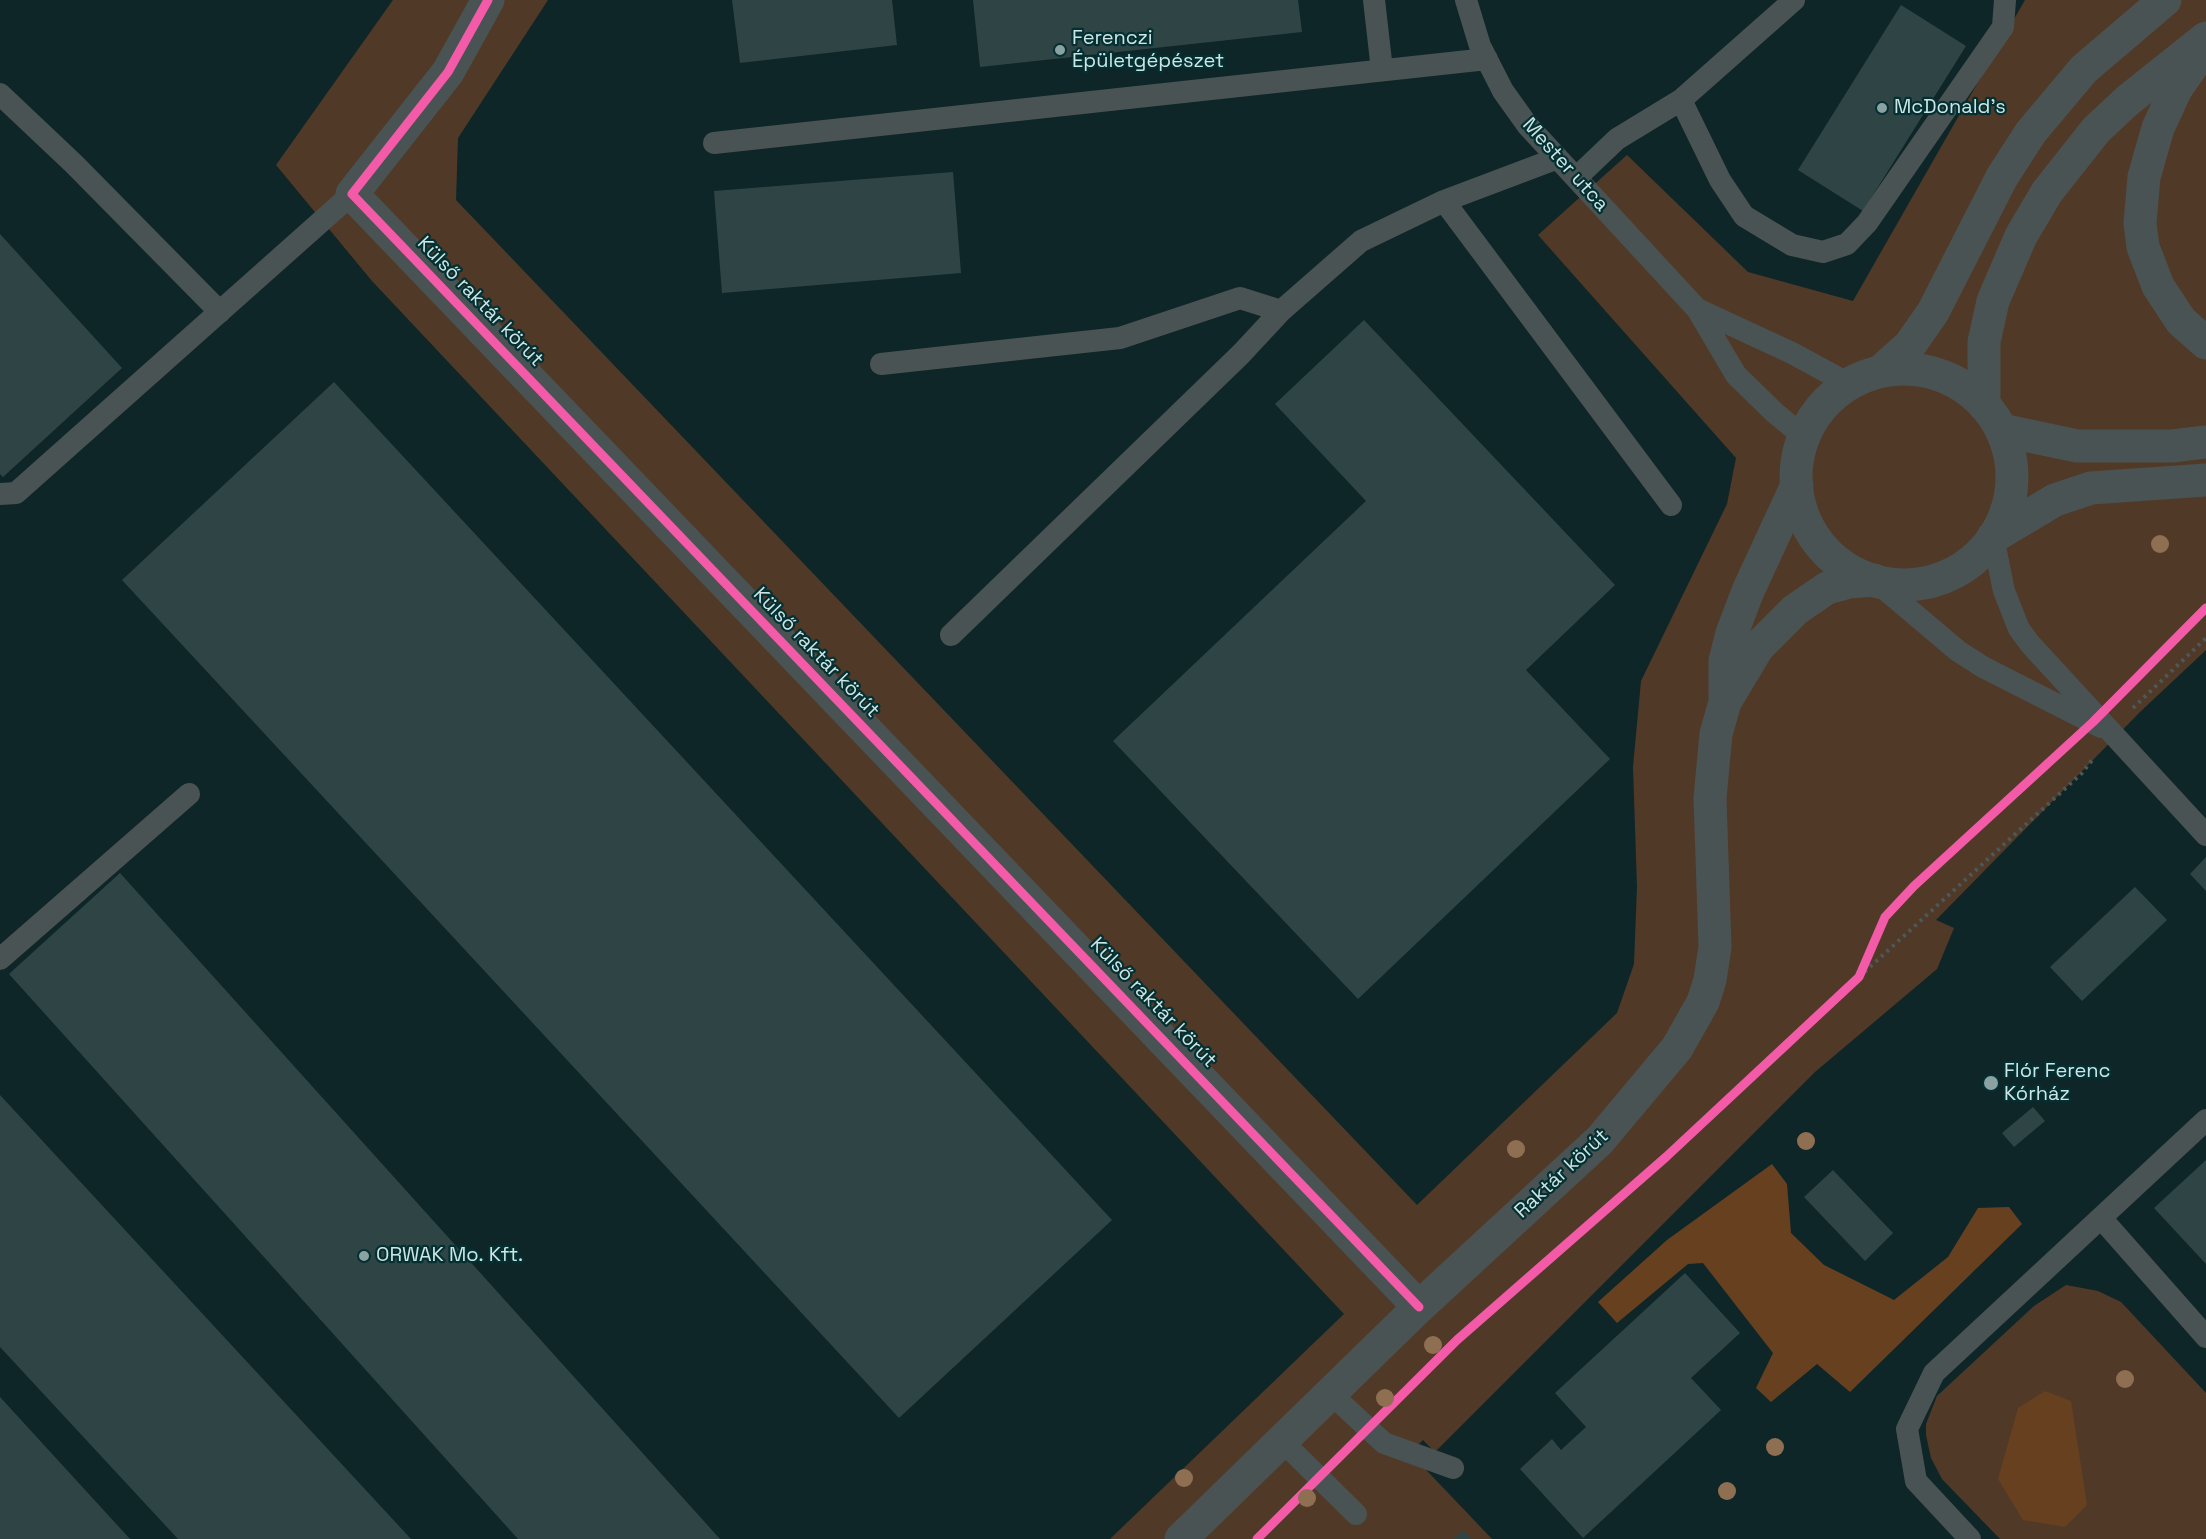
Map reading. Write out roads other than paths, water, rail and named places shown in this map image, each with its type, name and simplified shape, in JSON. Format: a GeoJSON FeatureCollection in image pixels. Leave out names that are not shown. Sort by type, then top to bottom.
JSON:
{"type":"FeatureCollection","features":[{"type":"Feature","properties":{"kind":"street"},"geometry":{"type":"LineString","coordinates":[[352,195],[448,72],[488,0]]}},
{"type":"Feature","properties":{"kind":"street"},"geometry":{"type":"LineString","coordinates":[[1881,371],[1910,345],[1933,312],[2002,177],[2031,132],[2084,69],[2165,0]]}},
{"type":"Feature","properties":{"kind":"street"},"geometry":{"type":"LineString","coordinates":[[1725,702],[1758,647],[1795,610],[1827,588],[1849,582],[1874,580],[1906,585],[1934,580],[1968,564],[1993,537],[2008,508],[2011,484],[2010,453],[1993,417],[1984,342],[1993,301],[2021,236],[2047,192],[2096,130],[2127,101],[2206,38]]}},
{"type":"Feature","properties":{"kind":"street"},"geometry":{"type":"LineString","coordinates":[[2206,49],[2176,89],[2158,128],[2144,177],[2140,223],[2143,247],[2158,286],[2181,321],[2206,343]]}},
{"type":"Feature","properties":{"kind":"street","name":"Külső raktár körút"},"geometry":{"type":"LineString","coordinates":[[352,195],[1419,1307]]}},
{"type":"Feature","properties":{"kind":"street"},"geometry":{"type":"LineString","coordinates":[[1874,580],[1843,566],[1821,546],[1802,512],[1797,485],[1798,459],[1804,437],[1820,410],[1849,384],[1881,371],[1906,369],[1934,373],[1965,388],[1993,417],[2077,446],[2172,446],[2206,442]]}},
{"type":"Feature","properties":{"kind":"street"},"geometry":{"type":"LineString","coordinates":[[1993,537],[2055,500],[2091,488],[2206,480]]}},
{"type":"Feature","properties":{"kind":"street"},"geometry":{"type":"LineString","coordinates":[[1725,702],[1725,661],[1732,633],[1748,591],[1797,485]]}},
{"type":"Feature","properties":{"kind":"street","name":"Raktár körút"},"geometry":{"type":"LineString","coordinates":[[1181,1539],[1296,1454],[1344,1406],[1419,1307],[1599,1140],[1677,1048],[1693,1023],[1710,980],[1715,947],[1710,798],[1716,734],[1725,702]]}},
{"type":"Feature","properties":{"kind":"lane"},"geometry":{"type":"LineString","coordinates":[[1374,0],[1382,70]]}},
{"type":"Feature","properties":{"kind":"lane","name":"Mester utca"},"geometry":{"type":"LineString","coordinates":[[1466,0],[1486,59],[1503,91],[1528,126],[1697,309]]}},
{"type":"Feature","properties":{"kind":"lane"},"geometry":{"type":"LineString","coordinates":[[1576,178],[1617,139],[1681,100],[1794,0]]}},
{"type":"Feature","properties":{"kind":"lane"},"geometry":{"type":"LineString","coordinates":[[1681,100],[1720,180],[1744,216],[1792,245],[1823,252],[1847,244],[1867,223],[2003,27],[2005,0]]}},
{"type":"Feature","properties":{"kind":"lane"},"geometry":{"type":"LineString","coordinates":[[714,143],[1486,59]]}},
{"type":"Feature","properties":{"kind":"lane"},"geometry":{"type":"LineString","coordinates":[[0,94],[74,164],[220,312]]}},
{"type":"Feature","properties":{"kind":"lane"},"geometry":{"type":"LineString","coordinates":[[951,635],[1241,354],[1281,311],[1361,241],[1444,201],[1558,158]]}},
{"type":"Feature","properties":{"kind":"lane"},"geometry":{"type":"LineString","coordinates":[[0,494],[16,493],[352,195]]}},
{"type":"Feature","properties":{"kind":"lane"},"geometry":{"type":"LineString","coordinates":[[1444,201],[1671,505]]}},
{"type":"Feature","properties":{"kind":"lane"},"geometry":{"type":"LineString","coordinates":[[881,364],[1120,338],[1240,298],[1281,311]]}},
{"type":"Feature","properties":{"kind":"lane"},"geometry":{"type":"LineString","coordinates":[[1697,309],[1792,353],[1849,384]]}},
{"type":"Feature","properties":{"kind":"lane"},"geometry":{"type":"LineString","coordinates":[[1697,309],[1736,375],[1775,413],[1804,437]]}},
{"type":"Feature","properties":{"kind":"lane"},"geometry":{"type":"LineString","coordinates":[[1993,537],[2004,591],[2019,629],[2031,645],[2206,835]]}},
{"type":"Feature","properties":{"kind":"lane"},"geometry":{"type":"LineString","coordinates":[[1874,580],[1958,651],[1983,668],[2113,733]]}},
{"type":"Feature","properties":{"kind":"lane"},"geometry":{"type":"LineString","coordinates":[[0,959],[189,794]]}},
{"type":"Feature","properties":{"kind":"lane"},"geometry":{"type":"LineString","coordinates":[[1970,1539],[1916,1481],[1906,1429],[1934,1373],[2206,1120]]}},
{"type":"Feature","properties":{"kind":"lane"},"geometry":{"type":"LineString","coordinates":[[2101,1218],[2206,1337]]}},
{"type":"Feature","properties":{"kind":"lane"},"geometry":{"type":"LineString","coordinates":[[1344,1406],[1384,1443],[1453,1468]]}},
{"type":"Feature","properties":{"kind":"lane"},"geometry":{"type":"LineString","coordinates":[[1296,1454],[1356,1514]]}},
{"type":"Feature","properties":{"kind":"place","name":"Ferenczi Épületgépészet"},"geometry":{"type":"Point","coordinates":[1060,50]}},
{"type":"Feature","properties":{"kind":"place","name":"McDonald's"},"geometry":{"type":"Point","coordinates":[1882,108]}},
{"type":"Feature","properties":{"kind":"place","name":"Flór Ferenc Kórház"},"geometry":{"type":"Point","coordinates":[1991,1083]}},
{"type":"Feature","properties":{"kind":"place","name":"ORWAK Mo. Kft."},"geometry":{"type":"Point","coordinates":[364,1256]}}]}
